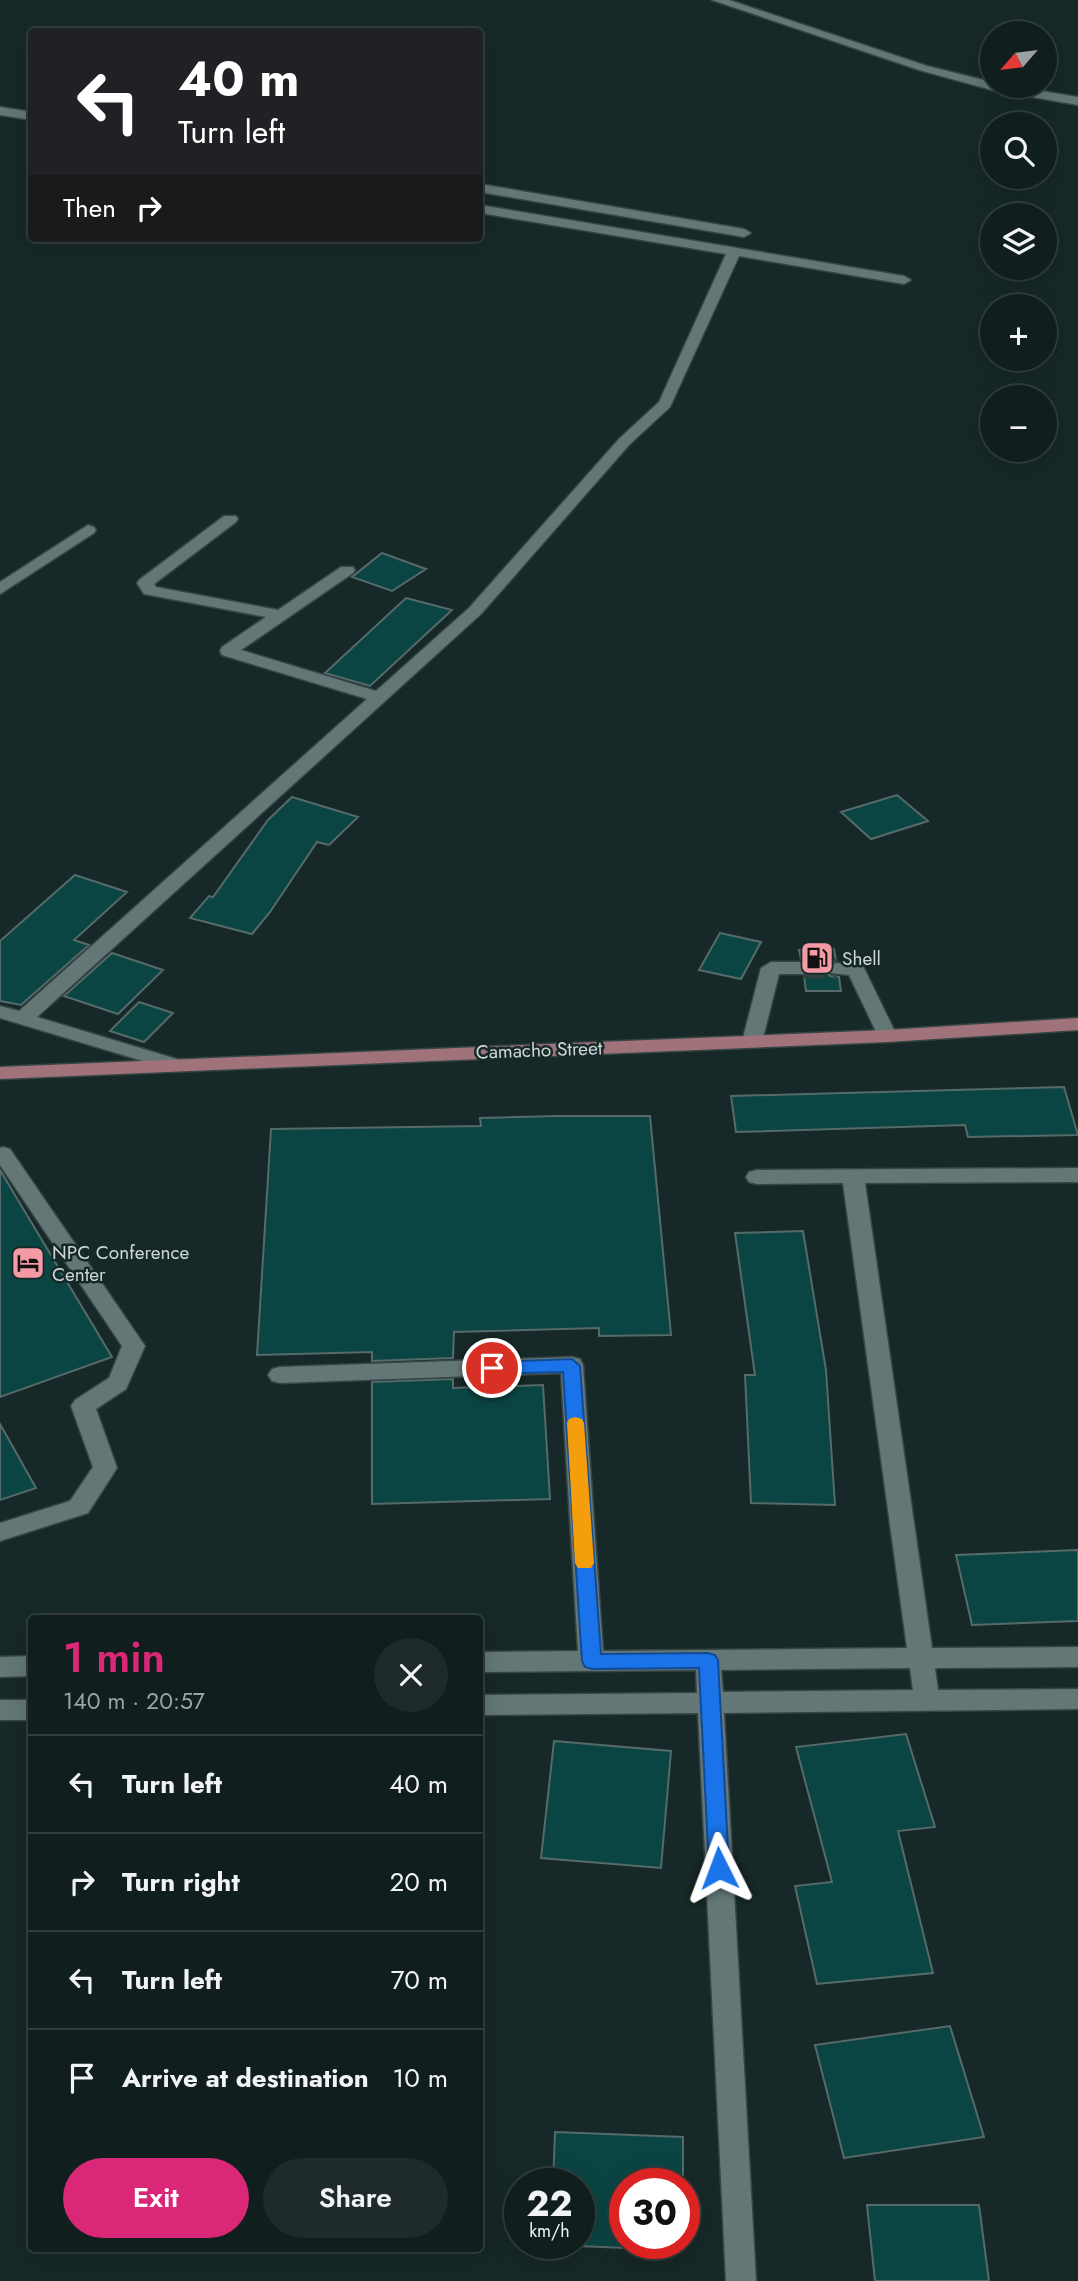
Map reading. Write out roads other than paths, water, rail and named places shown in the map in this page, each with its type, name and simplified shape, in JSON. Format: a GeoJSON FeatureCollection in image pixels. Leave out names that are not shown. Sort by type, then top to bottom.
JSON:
{"type":"FeatureCollection","features":[{"type":"Feature","properties":{"kind":"main road","name":"Camacho Street"},"geometry":{"type":"LineString","coordinates":[[0,1073],[887,1036],[1078,1024]]}},
{"type":"Feature","properties":{"kind":"street"},"geometry":{"type":"LineString","coordinates":[[718,0],[923,68],[980,83]]}},
{"type":"Feature","properties":{"kind":"street"},"geometry":{"type":"LineString","coordinates":[[1057,97],[1078,101]]}},
{"type":"Feature","properties":{"kind":"street"},"geometry":{"type":"LineString","coordinates":[[0,111],[28,115]]}},
{"type":"Feature","properties":{"kind":"street"},"geometry":{"type":"LineString","coordinates":[[483,188],[692,222],[744,233]]}},
{"type":"Feature","properties":{"kind":"street"},"geometry":{"type":"LineString","coordinates":[[483,210],[904,280]]}},
{"type":"Feature","properties":{"kind":"street"},"geometry":{"type":"LineString","coordinates":[[678,242],[692,222]]}},
{"type":"Feature","properties":{"kind":"street"},"geometry":{"type":"LineString","coordinates":[[24,1018],[475,611],[624,442],[665,404],[734,252]]}},
{"type":"Feature","properties":{"kind":"street"},"geometry":{"type":"LineString","coordinates":[[230,519],[145,583],[150,591],[279,615]]}},
{"type":"Feature","properties":{"kind":"street"},"geometry":{"type":"LineString","coordinates":[[0,589],[88,530]]}},
{"type":"Feature","properties":{"kind":"street"},"geometry":{"type":"LineString","coordinates":[[347,570],[228,650],[378,697]]}},
{"type":"Feature","properties":{"kind":"street"},"geometry":{"type":"LineString","coordinates":[[752,1042],[771,968],[803,968]]}},
{"type":"Feature","properties":{"kind":"street"},"geometry":{"type":"LineString","coordinates":[[837,970],[856,970],[887,1036]]}},
{"type":"Feature","properties":{"kind":"street"},"geometry":{"type":"LineString","coordinates":[[0,1012],[173,1064]]}},
{"type":"Feature","properties":{"kind":"street"},"geometry":{"type":"LineString","coordinates":[[0,1532],[79,1507],[104,1468],[83,1406],[118,1382],[134,1346],[3,1154]]}},
{"type":"Feature","properties":{"kind":"street"},"geometry":{"type":"LineString","coordinates":[[757,1177],[1078,1175]]}},
{"type":"Feature","properties":{"kind":"street"},"geometry":{"type":"LineString","coordinates":[[853,1177],[927,1701]]}},
{"type":"Feature","properties":{"kind":"street"},"geometry":{"type":"LineString","coordinates":[[280,1375],[572,1366],[592,1661]]}},
{"type":"Feature","properties":{"kind":"street"},"geometry":{"type":"LineString","coordinates":[[483,1662],[1078,1657]]}},
{"type":"Feature","properties":{"kind":"street"},"geometry":{"type":"LineString","coordinates":[[708,1660],[741,2281]]}},
{"type":"Feature","properties":{"kind":"street"},"geometry":{"type":"LineString","coordinates":[[0,1667],[28,1666]]}},
{"type":"Feature","properties":{"kind":"street"},"geometry":{"type":"LineString","coordinates":[[483,1705],[1078,1699]]}},
{"type":"Feature","properties":{"kind":"street"},"geometry":{"type":"LineString","coordinates":[[0,1710],[28,1710]]}},
{"type":"Feature","properties":{"kind":"tunnel"},"geometry":{"type":"LineString","coordinates":[[803,968],[837,969]]}},
{"type":"Feature","properties":{"kind":"place","name":"Shell"},"geometry":{"type":"Point","coordinates":[817,958]}},
{"type":"Feature","properties":{"kind":"place","name":"NPC Conference Center"},"geometry":{"type":"Point","coordinates":[28,1263]}}]}
